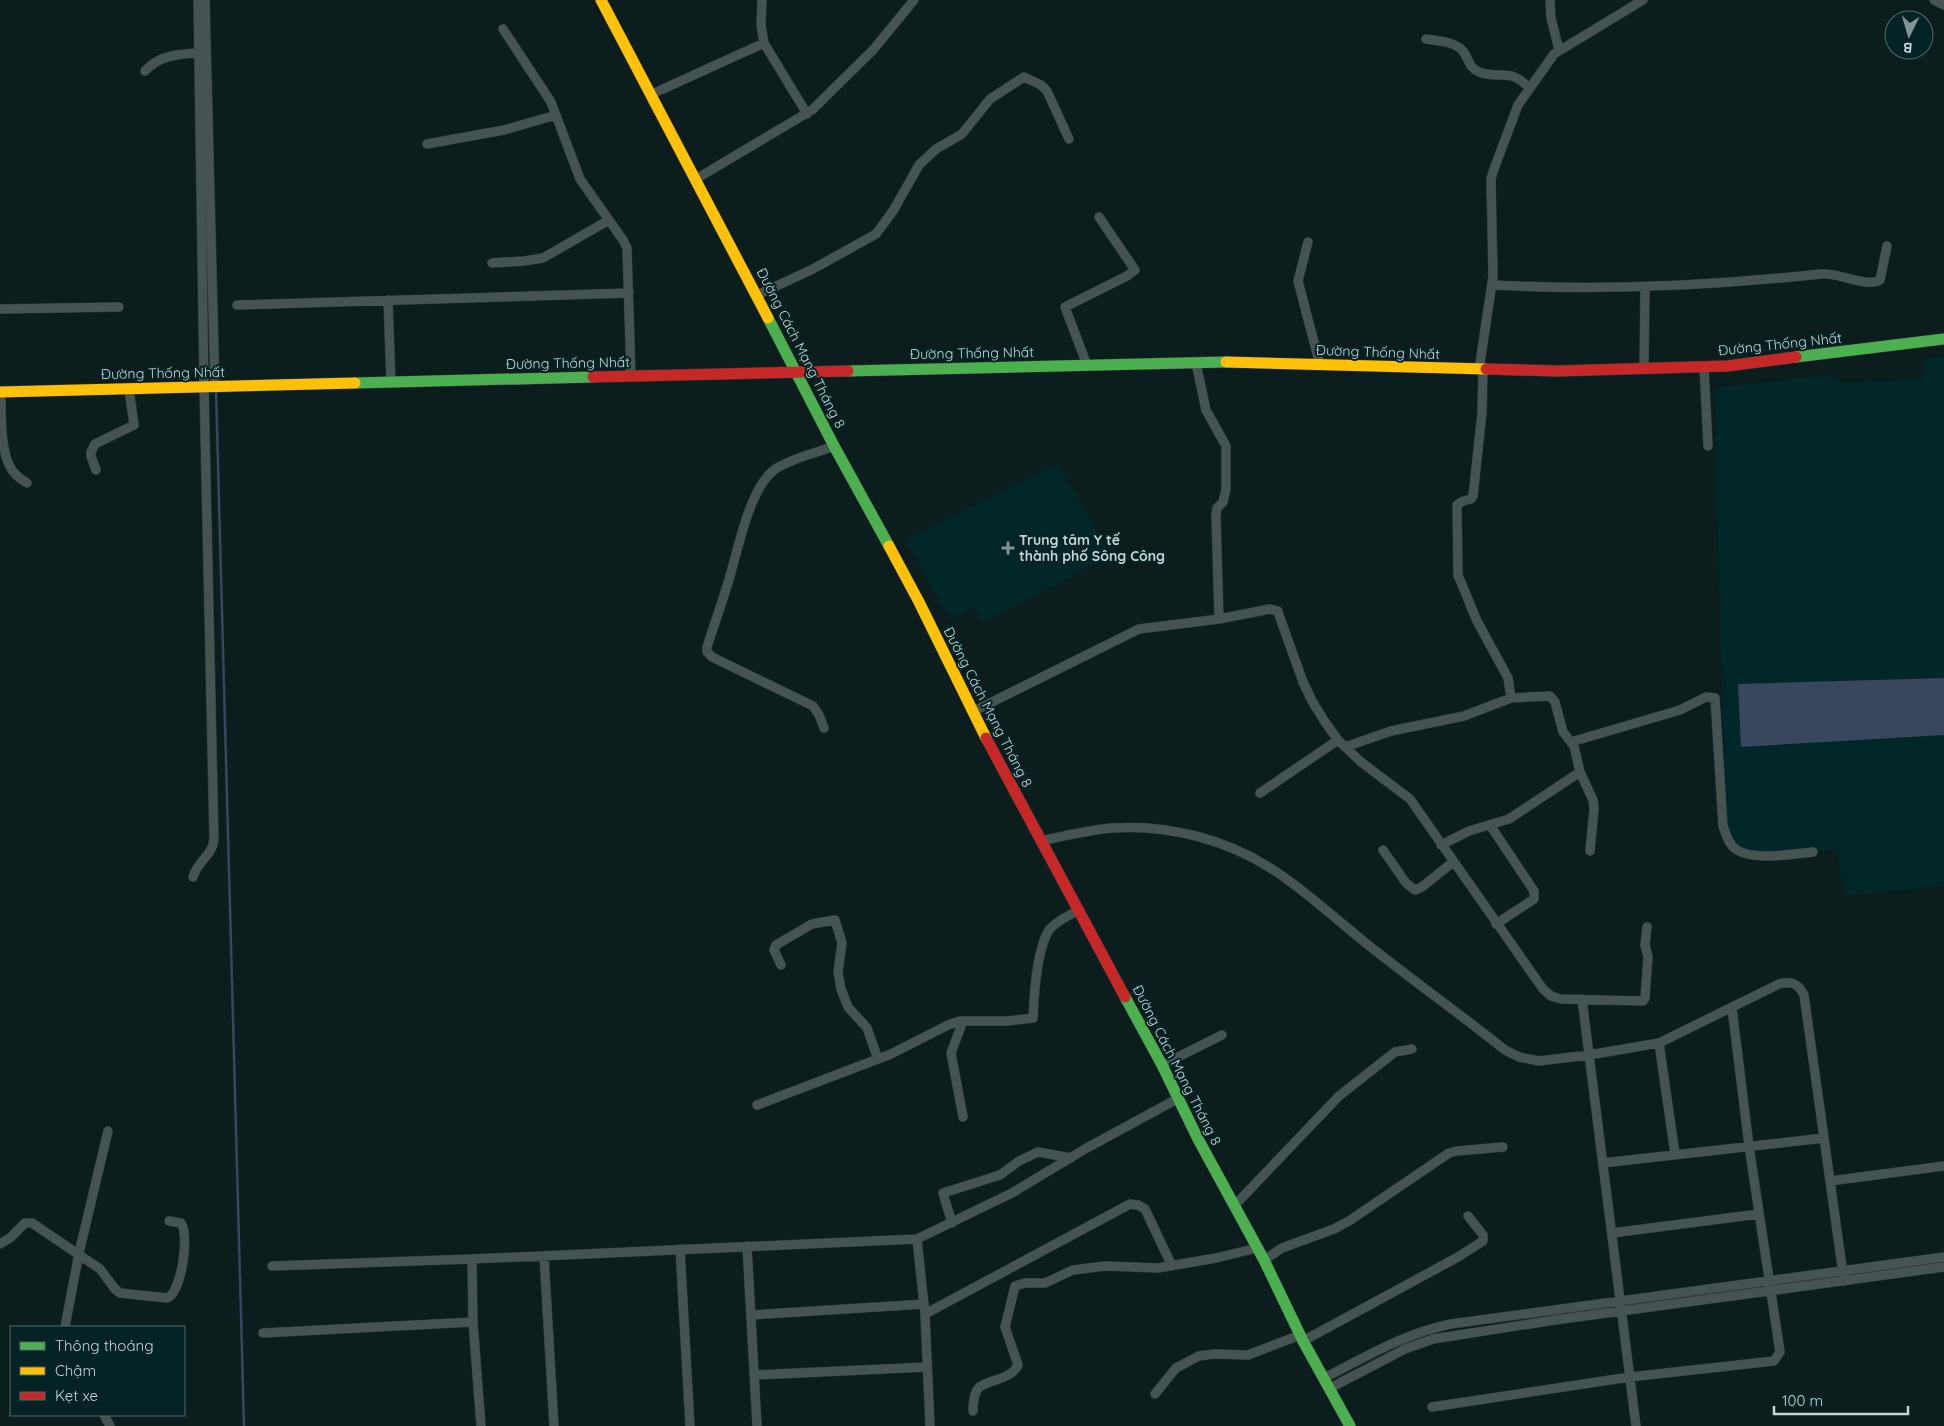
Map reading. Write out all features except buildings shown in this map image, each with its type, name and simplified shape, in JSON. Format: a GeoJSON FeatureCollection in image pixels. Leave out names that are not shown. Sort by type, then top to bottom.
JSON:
{"type":"FeatureCollection","features":[{"type":"Feature","properties":{"kind":"street"},"geometry":{"type":"LineString","coordinates":[[198,0],[209,387]]}},
{"type":"Feature","properties":{"kind":"street"},"geometry":{"type":"LineString","coordinates":[[193,877],[200,861],[212,850],[214,840],[205,0]]}},
{"type":"Feature","properties":{"kind":"street","name":"Đường Cách Mạng Tháng 8"},"geometry":{"type":"LineString","coordinates":[[601,0],[652,94],[834,446],[919,602],[972,712],[1162,1065],[1177,1099],[1264,1260],[1302,1338],[1350,1426]]}},
{"type":"Feature","properties":{"kind":"street"},"geometry":{"type":"LineString","coordinates":[[762,0],[761,25],[764,43],[807,114]]}},
{"type":"Feature","properties":{"kind":"street"},"geometry":{"type":"LineString","coordinates":[[696,179],[807,114],[873,50],[914,0]]}},
{"type":"Feature","properties":{"kind":"street"},"geometry":{"type":"LineString","coordinates":[[1550,0],[1551,18],[1559,50]]}},
{"type":"Feature","properties":{"kind":"street"},"geometry":{"type":"LineString","coordinates":[[1511,698],[1508,678],[1473,612],[1459,580],[1456,563],[1457,505],[1463,501],[1471,500],[1473,496],[1482,414],[1481,370],[1493,285],[1491,179],[1518,105],[1559,50],[1643,0]]}},
{"type":"Feature","properties":{"kind":"street"},"geometry":{"type":"LineString","coordinates":[[1934,0],[1944,5]]}},
{"type":"Feature","properties":{"kind":"street"},"geometry":{"type":"LineString","coordinates":[[503,29],[518,54],[548,95],[580,179],[627,248],[631,377]]}},
{"type":"Feature","properties":{"kind":"street"},"geometry":{"type":"LineString","coordinates":[[1426,40],[1450,43],[1463,52],[1472,68],[1488,74],[1521,78],[1530,88]]}},
{"type":"Feature","properties":{"kind":"street"},"geometry":{"type":"LineString","coordinates":[[652,94],[764,43]]}},
{"type":"Feature","properties":{"kind":"street"},"geometry":{"type":"LineString","coordinates":[[145,71],[152,64],[168,56],[199,52]]}},
{"type":"Feature","properties":{"kind":"street"},"geometry":{"type":"LineString","coordinates":[[757,295],[813,269],[876,234],[894,211],[919,165],[936,149],[962,134],[985,103],[1021,78],[1028,78],[1041,85],[1047,91],[1069,139]]}},
{"type":"Feature","properties":{"kind":"street"},"geometry":{"type":"LineString","coordinates":[[427,144],[504,130],[556,115]]}},
{"type":"Feature","properties":{"kind":"street"},"geometry":{"type":"LineString","coordinates":[[1087,366],[1065,307],[1127,276],[1135,270],[1099,217]]}},
{"type":"Feature","properties":{"kind":"street"},"geometry":{"type":"LineString","coordinates":[[492,263],[542,258],[609,220]]}},
{"type":"Feature","properties":{"kind":"street"},"geometry":{"type":"LineString","coordinates":[[1308,242],[1298,281],[1320,365]]}},
{"type":"Feature","properties":{"kind":"street"},"geometry":{"type":"LineString","coordinates":[[1493,285],[1540,288],[1645,288],[1736,283],[1826,273],[1855,278],[1869,283],[1880,280],[1887,246]]}},
{"type":"Feature","properties":{"kind":"street"},"geometry":{"type":"LineString","coordinates":[[1644,369],[1645,288]]}},
{"type":"Feature","properties":{"kind":"street"},"geometry":{"type":"LineString","coordinates":[[237,305],[629,293]]}},
{"type":"Feature","properties":{"kind":"street"},"geometry":{"type":"LineString","coordinates":[[388,300],[391,383]]}},
{"type":"Feature","properties":{"kind":"street"},"geometry":{"type":"LineString","coordinates":[[0,309],[119,307]]}},
{"type":"Feature","properties":{"kind":"street","name":"Đường Thống Nhất"},"geometry":{"type":"LineString","coordinates":[[0,392],[1196,363],[1481,370],[1644,369],[1755,362],[1944,339]]}},
{"type":"Feature","properties":{"kind":"street"},"geometry":{"type":"LineString","coordinates":[[1196,363],[1206,410],[1226,446],[1226,490],[1223,502],[1217,508],[1216,515],[1219,619]]}},
{"type":"Feature","properties":{"kind":"street"},"geometry":{"type":"LineString","coordinates":[[1704,366],[1708,446]]}},
{"type":"Feature","properties":{"kind":"street"},"geometry":{"type":"LineString","coordinates":[[96,470],[91,452],[96,444],[134,425],[129,389]]}},
{"type":"Feature","properties":{"kind":"street"},"geometry":{"type":"LineString","coordinates":[[0,392],[2,441],[6,456],[11,469],[27,483]]}},
{"type":"Feature","properties":{"kind":"street"},"geometry":{"type":"LineString","coordinates":[[824,728],[819,715],[812,706],[712,656],[707,652],[707,647],[727,589],[749,510],[767,478],[774,470],[784,465],[834,446]]}},
{"type":"Feature","properties":{"kind":"street"},"geometry":{"type":"LineString","coordinates":[[972,712],[1139,630],[1219,619],[1270,609],[1278,611],[1312,702],[1338,740],[1361,762],[1410,799],[1496,924],[1543,989],[1551,996],[1561,999],[1643,1000],[1645,998],[1648,957],[1645,945],[1647,927]]}},
{"type":"Feature","properties":{"kind":"street"},"geometry":{"type":"LineString","coordinates":[[1571,742],[1680,710],[1712,696],[1715,698],[1723,826],[1728,840],[1736,850],[1753,855],[1813,852]]}},
{"type":"Feature","properties":{"kind":"street"},"geometry":{"type":"LineString","coordinates":[[1345,747],[1391,731],[1464,716],[1511,698],[1552,697],[1563,732],[1574,746],[1580,772],[1593,800],[1594,809],[1590,851]]}},
{"type":"Feature","properties":{"kind":"street"},"geometry":{"type":"LineString","coordinates":[[1260,793],[1338,740]]}},
{"type":"Feature","properties":{"kind":"street"},"geometry":{"type":"LineString","coordinates":[[1441,845],[1469,831],[1509,819],[1580,772]]}},
{"type":"Feature","properties":{"kind":"street"},"geometry":{"type":"LineString","coordinates":[[1490,825],[1534,891],[1535,896],[1534,899],[1496,924]]}},
{"type":"Feature","properties":{"kind":"street"},"geometry":{"type":"LineString","coordinates":[[1041,841],[1080,832],[1113,828],[1167,830],[1190,834],[1229,847],[1253,858],[1293,884],[1505,1050],[1519,1057],[1539,1060],[1589,1055],[1659,1043],[1779,984],[1794,983],[1800,987],[1804,994],[1844,1281]]}},
{"type":"Feature","properties":{"kind":"street"},"geometry":{"type":"LineString","coordinates":[[1383,850],[1406,883],[1414,890],[1422,887],[1453,862]]}},
{"type":"Feature","properties":{"kind":"street"},"geometry":{"type":"LineString","coordinates":[[757,1105],[878,1060],[948,1025],[963,1021],[1008,1021],[1033,1018],[1034,988],[1045,939],[1055,923],[1078,910]]}},
{"type":"Feature","properties":{"kind":"street"},"geometry":{"type":"LineString","coordinates":[[781,965],[774,950],[776,945],[812,924],[835,920],[842,943],[838,972],[841,989],[848,1007],[867,1028],[878,1060]]}},
{"type":"Feature","properties":{"kind":"street"},"geometry":{"type":"LineString","coordinates":[[1582,999],[1636,1426]]}},
{"type":"Feature","properties":{"kind":"street"},"geometry":{"type":"LineString","coordinates":[[1432,1407],[1630,1377],[1774,1361],[1780,1352],[1749,1146],[1732,1008]]}},
{"type":"Feature","properties":{"kind":"street"},"geometry":{"type":"LineString","coordinates":[[963,1021],[951,1053],[964,1118]]}},
{"type":"Feature","properties":{"kind":"street"},"geometry":{"type":"LineString","coordinates":[[1162,1065],[1222,1035]]}},
{"type":"Feature","properties":{"kind":"street"},"geometry":{"type":"LineString","coordinates":[[1659,1043],[1675,1154]]}},
{"type":"Feature","properties":{"kind":"street"},"geometry":{"type":"LineString","coordinates":[[1234,1206],[1339,1096],[1395,1052],[1412,1049]]}},
{"type":"Feature","properties":{"kind":"street"},"geometry":{"type":"LineString","coordinates":[[272,1266],[917,1239],[1038,1178],[1070,1158],[1177,1099]]}},
{"type":"Feature","properties":{"kind":"street"},"geometry":{"type":"LineString","coordinates":[[65,1326],[79,1253],[108,1131]]}},
{"type":"Feature","properties":{"kind":"street"},"geometry":{"type":"LineString","coordinates":[[1603,1163],[1824,1138]]}},
{"type":"Feature","properties":{"kind":"street"},"geometry":{"type":"LineString","coordinates":[[1264,1260],[1282,1248],[1334,1229],[1349,1221],[1449,1154],[1458,1151],[1503,1148]]}},
{"type":"Feature","properties":{"kind":"street"},"geometry":{"type":"LineString","coordinates":[[952,1223],[943,1193],[1000,1175],[1019,1161],[1038,1152],[1070,1158]]}},
{"type":"Feature","properties":{"kind":"street"},"geometry":{"type":"LineString","coordinates":[[1830,1181],[1944,1166]]}},
{"type":"Feature","properties":{"kind":"street"},"geometry":{"type":"LineString","coordinates":[[925,1314],[1130,1204],[1138,1205],[1145,1209],[1172,1266]]}},
{"type":"Feature","properties":{"kind":"street"},"geometry":{"type":"LineString","coordinates":[[1612,1233],[1759,1214]]}},
{"type":"Feature","properties":{"kind":"street"},"geometry":{"type":"LineString","coordinates":[[1155,1394],[1176,1368],[1200,1356],[1214,1354],[1248,1355],[1302,1338],[1458,1257],[1484,1241],[1483,1235],[1468,1216]]}},
{"type":"Feature","properties":{"kind":"street"},"geometry":{"type":"LineString","coordinates":[[0,1244],[28,1222],[100,1268],[120,1293],[164,1298],[171,1297],[174,1292],[179,1276],[185,1235],[184,1227],[181,1223],[169,1221]]}},
{"type":"Feature","properties":{"kind":"street"},"geometry":{"type":"LineString","coordinates":[[917,1239],[925,1314],[930,1426]]}},
{"type":"Feature","properties":{"kind":"street"},"geometry":{"type":"LineString","coordinates":[[747,1246],[757,1426]]}},
{"type":"Feature","properties":{"kind":"street"},"geometry":{"type":"LineString","coordinates":[[972,1411],[975,1395],[979,1387],[1011,1373],[1018,1365],[1005,1327],[1015,1286],[1025,1283],[1045,1283],[1073,1270],[1105,1266],[1148,1268],[1172,1266],[1257,1248]]}},
{"type":"Feature","properties":{"kind":"street"},"geometry":{"type":"LineString","coordinates":[[680,1249],[690,1426]]}},
{"type":"Feature","properties":{"kind":"street"},"geometry":{"type":"LineString","coordinates":[[544,1256],[554,1426]]}},
{"type":"Feature","properties":{"kind":"street"},"geometry":{"type":"LineString","coordinates":[[1327,1383],[1421,1331],[1451,1324],[1944,1257]]}},
{"type":"Feature","properties":{"kind":"street"},"geometry":{"type":"LineString","coordinates":[[472,1259],[473,1322],[481,1426]]}},
{"type":"Feature","properties":{"kind":"street"},"geometry":{"type":"LineString","coordinates":[[1327,1383],[1432,1339],[1555,1320],[1944,1268]]}},
{"type":"Feature","properties":{"kind":"street"},"geometry":{"type":"LineString","coordinates":[[751,1315],[924,1304]]}},
{"type":"Feature","properties":{"kind":"street"},"geometry":{"type":"LineString","coordinates":[[1553,1309],[1555,1320]]}},
{"type":"Feature","properties":{"kind":"street"},"geometry":{"type":"LineString","coordinates":[[263,1333],[473,1322]]}},
{"type":"Feature","properties":{"kind":"street"},"geometry":{"type":"LineString","coordinates":[[754,1375],[927,1367]]}},
{"type":"Feature","properties":{"kind":"shaded area"},"geometry":{"type":"Polygon","coordinates":[[[1944,356],[1944,886],[1843,896],[1838,850],[1755,853],[1741,849],[1734,843],[1728,830],[1721,680],[1715,388],[1829,375],[1844,383],[1921,379],[1925,358],[1944,356]]]}},
{"type":"Feature","properties":{"kind":"shaded area","name":"Trung tâm Y tế thành phố Sông Công"},"geometry":{"type":"Polygon","coordinates":[[[1058,463],[1111,556],[983,623],[975,607],[950,619],[905,540],[1058,463]]]}},
{"type":"Feature","properties":{"kind":"shaded area"},"geometry":{"type":"Polygon","coordinates":[[[1944,678],[1944,735],[1741,747],[1738,684],[1944,678]]]}},
{"type":"Feature","properties":{"kind":"waterway"},"geometry":{"type":"LineString","coordinates":[[216,390],[244,1426]]}},
{"type":"Feature","properties":{"kind":"traffic: fast"},"geometry":{"type":"LineString","coordinates":[[768,318],[834,446],[889,546]]}},
{"type":"Feature","properties":{"kind":"traffic: fast"},"geometry":{"type":"LineString","coordinates":[[1796,357],[1944,339]]}},
{"type":"Feature","properties":{"kind":"traffic: fast"},"geometry":{"type":"LineString","coordinates":[[848,371],[1226,362]]}},
{"type":"Feature","properties":{"kind":"traffic: fast"},"geometry":{"type":"LineString","coordinates":[[355,383],[593,377]]}},
{"type":"Feature","properties":{"kind":"traffic: fast"},"geometry":{"type":"LineString","coordinates":[[1125,997],[1162,1065],[1198,1139],[1264,1260],[1303,1341],[1350,1426]]}},
{"type":"Feature","properties":{"kind":"traffic: slow"},"geometry":{"type":"LineString","coordinates":[[601,0],[768,318]]}},
{"type":"Feature","properties":{"kind":"traffic: slow"},"geometry":{"type":"LineString","coordinates":[[1226,362],[1486,369]]}},
{"type":"Feature","properties":{"kind":"traffic: slow"},"geometry":{"type":"LineString","coordinates":[[0,392],[355,383]]}},
{"type":"Feature","properties":{"kind":"traffic: slow"},"geometry":{"type":"LineString","coordinates":[[889,546],[919,602],[986,738]]}},
{"type":"Feature","properties":{"kind":"traffic: jam"},"geometry":{"type":"LineString","coordinates":[[1486,369],[1557,371],[1727,366],[1796,357]]}},
{"type":"Feature","properties":{"kind":"traffic: jam"},"geometry":{"type":"LineString","coordinates":[[593,377],[848,371]]}},
{"type":"Feature","properties":{"kind":"traffic: jam"},"geometry":{"type":"LineString","coordinates":[[986,738],[1125,997]]}},
{"type":"Feature","properties":{"kind":"place","name":"Trung tâm Y tế thành phố Sông Công"},"geometry":{"type":"Point","coordinates":[1008,548]}}]}
